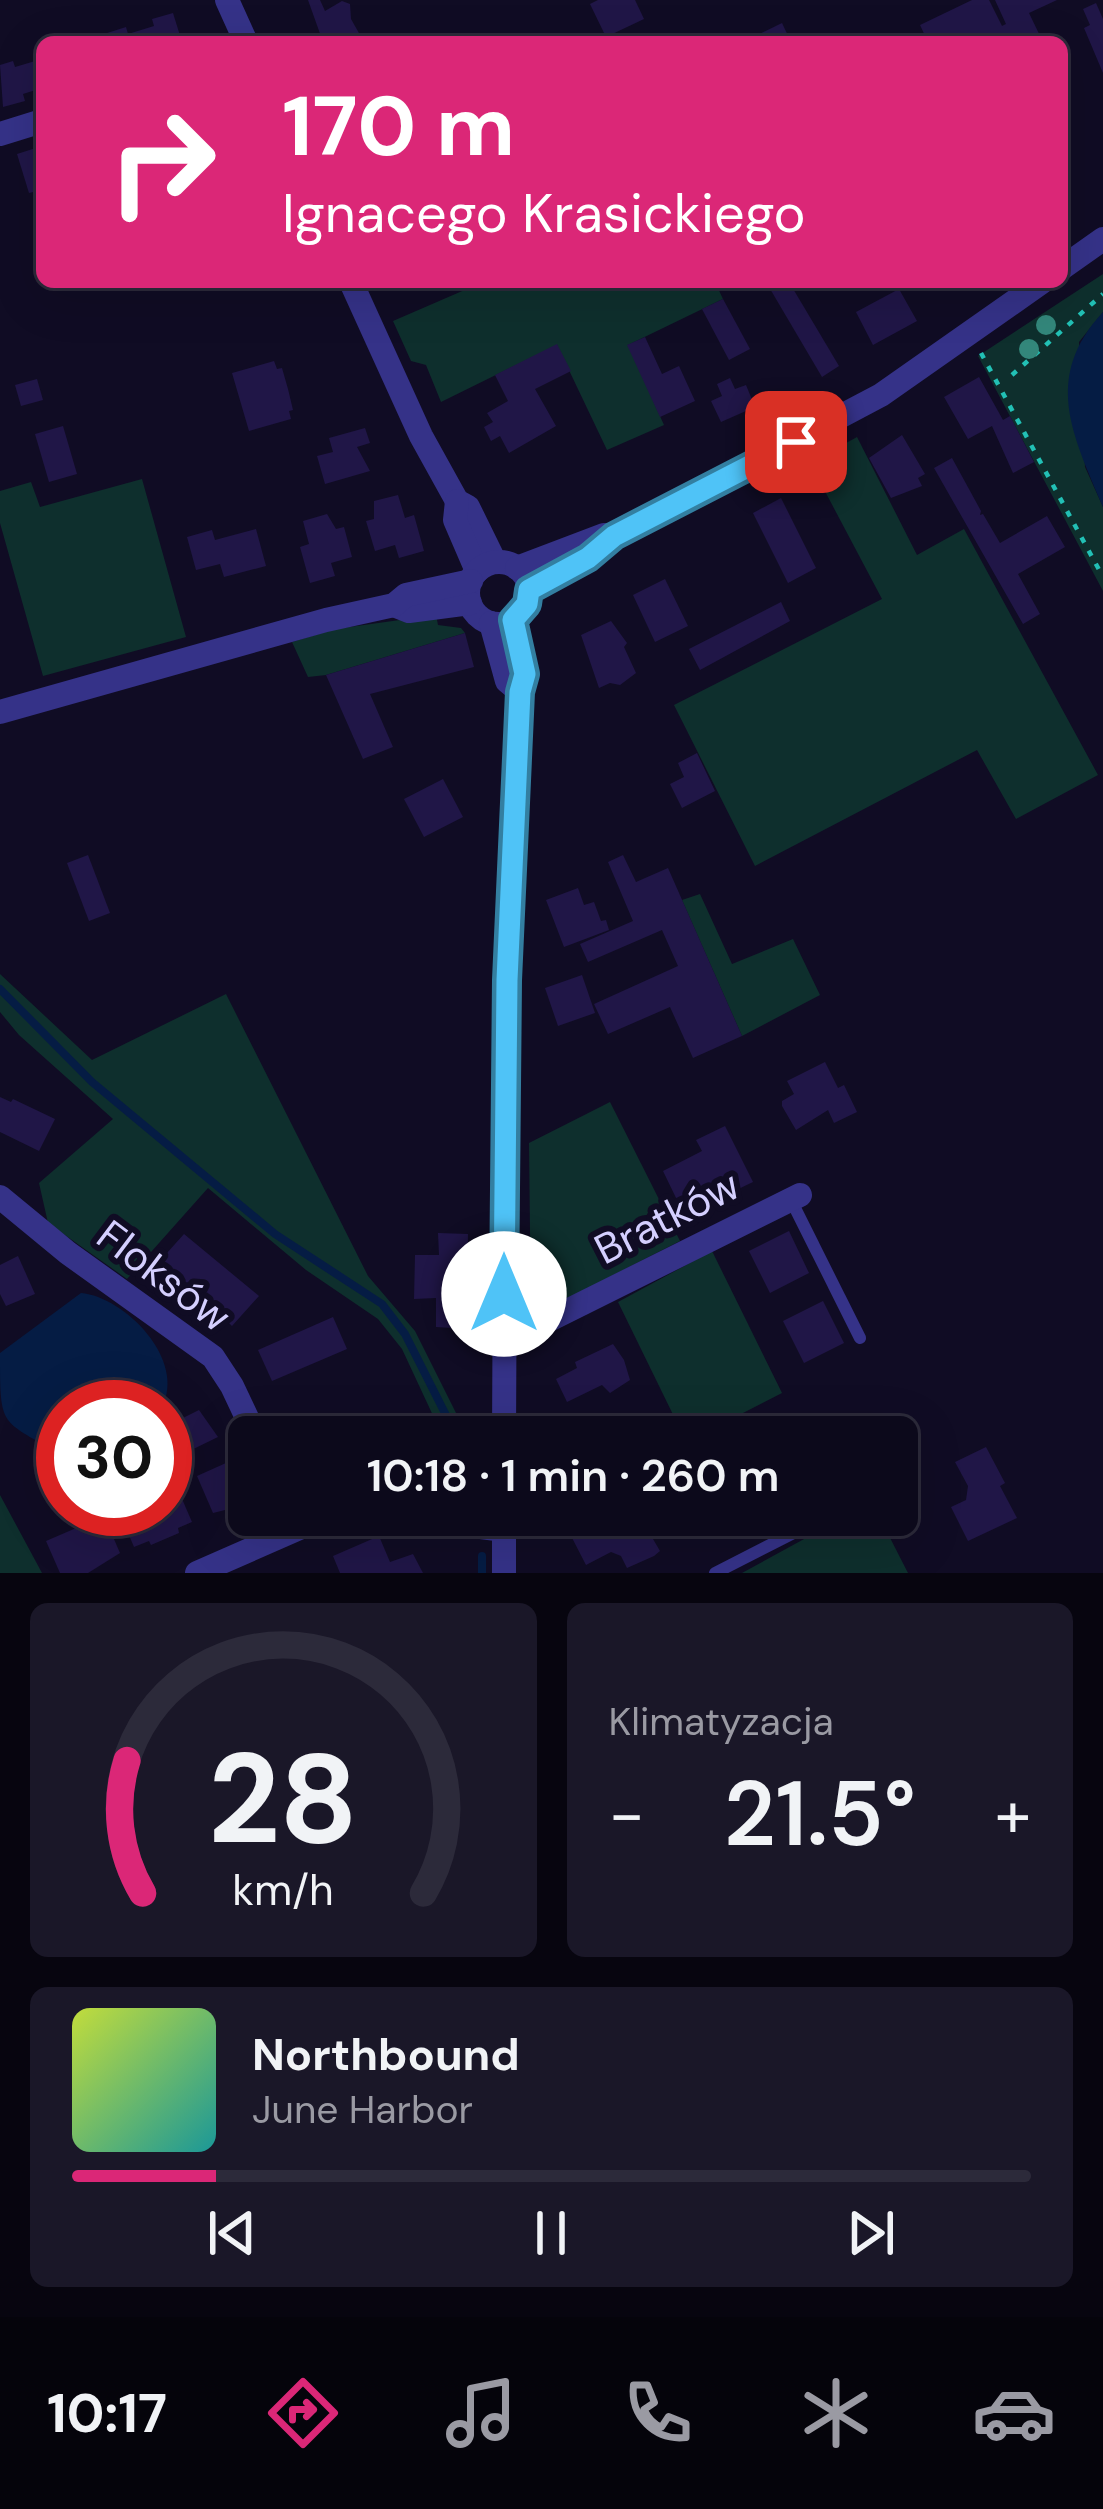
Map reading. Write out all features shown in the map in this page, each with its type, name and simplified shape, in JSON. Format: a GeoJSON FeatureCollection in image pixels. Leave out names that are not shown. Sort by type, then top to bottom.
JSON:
{"type":"FeatureCollection","features":[{"type":"Feature","properties":{"kind":"street"},"geometry":{"type":"LineString","coordinates":[[227,0],[243,36]]}},
{"type":"Feature","properties":{"kind":"street"},"geometry":{"type":"LineString","coordinates":[[0,134],[36,123]]}},
{"type":"Feature","properties":{"kind":"street"},"geometry":{"type":"LineString","coordinates":[[1068,264],[1103,239]]}},
{"type":"Feature","properties":{"kind":"street"},"geometry":{"type":"LineString","coordinates":[[354,288],[421,436],[457,501],[469,507],[493,579],[527,604],[502,621],[480,618],[493,579]]}},
{"type":"Feature","properties":{"kind":"street"},"geometry":{"type":"LineString","coordinates":[[0,712],[394,605],[406,595],[493,579],[600,536],[614,536],[881,395],[1033,288]]}},
{"type":"Feature","properties":{"kind":"street"},"geometry":{"type":"LineString","coordinates":[[502,621],[507,681],[520,692],[507,980],[504,1416]]}},
{"type":"Feature","properties":{"kind":"street","name":"Bratków"},"geometry":{"type":"LineString","coordinates":[[504,1338],[795,1197]]}},
{"type":"Feature","properties":{"kind":"street","name":"Floksów"},"geometry":{"type":"LineString","coordinates":[[0,1198],[213,1358],[246,1416]]}},
{"type":"Feature","properties":{"kind":"street"},"geometry":{"type":"LineString","coordinates":[[197,1573],[268,1536]]}},
{"type":"Feature","properties":{"kind":"street"},"geometry":{"type":"LineString","coordinates":[[504,1536],[504,1573]]}},
{"type":"Feature","properties":{"kind":"lane"},"geometry":{"type":"LineString","coordinates":[[795,1197],[860,1338]]}},
{"type":"Feature","properties":{"kind":"lane"},"geometry":{"type":"LineString","coordinates":[[716,1573],[788,1536]]}},
{"type":"Feature","properties":{"kind":"path"},"geometry":{"type":"LineString","coordinates":[[1012,375],[1103,294]]}},
{"type":"Feature","properties":{"kind":"path"},"geometry":{"type":"LineString","coordinates":[[979,348],[1103,577]]}},
{"type":"Feature","properties":{"kind":"green space"},"geometry":{"type":"Polygon","coordinates":[[[1103,274],[1103,312],[1079,342],[1085,467],[1103,507],[1103,591],[978,356],[1103,274]]]}},
{"type":"Feature","properties":{"kind":"green space"},"geometry":{"type":"Polygon","coordinates":[[[469,288],[718,288],[723,299],[628,345],[664,425],[607,450],[557,345],[441,402],[426,365],[411,361],[393,321],[469,288]]]}},
{"type":"Feature","properties":{"kind":"green space"},"geometry":{"type":"Polygon","coordinates":[[[857,437],[917,555],[964,529],[1098,775],[1016,819],[977,750],[755,866],[674,705],[882,599],[810,463],[857,437]]]}},
{"type":"Feature","properties":{"kind":"green space"},"geometry":{"type":"Polygon","coordinates":[[[142,479],[186,637],[43,676],[0,523],[0,491],[31,482],[40,507],[142,479]]]}},
{"type":"Feature","properties":{"kind":"green space"},"geometry":{"type":"Polygon","coordinates":[[[436,615],[438,625],[461,628],[465,633],[326,675],[308,677],[292,642],[335,629],[436,615]]]}},
{"type":"Feature","properties":{"kind":"green space"},"geometry":{"type":"Polygon","coordinates":[[[700,894],[732,964],[793,939],[820,995],[742,1036],[682,900],[700,894]]]}},
{"type":"Feature","properties":{"kind":"green space"},"geometry":{"type":"Polygon","coordinates":[[[0,974],[92,1060],[226,994],[368,1276],[415,1331],[458,1416],[433,1416],[402,1349],[378,1319],[306,1270],[208,1188],[127,1279],[48,1223],[39,1183],[113,1119],[19,1035],[0,1012],[0,974]]]}},
{"type":"Feature","properties":{"kind":"green space"},"geometry":{"type":"Polygon","coordinates":[[[610,1102],[680,1241],[531,1317],[529,1143],[610,1102]]]}},
{"type":"Feature","properties":{"kind":"green space"},"geometry":{"type":"Polygon","coordinates":[[[712,1251],[782,1393],[737,1416],[674,1416],[618,1302],[712,1251]]]}},
{"type":"Feature","properties":{"kind":"green space"},"geometry":{"type":"Polygon","coordinates":[[[0,1495],[42,1573],[0,1573],[0,1495]]]}},
{"type":"Feature","properties":{"kind":"green space"},"geometry":{"type":"Polygon","coordinates":[[[810,1536],[889,1536],[908,1573],[742,1573],[810,1536]]]}},
{"type":"Feature","properties":{"kind":"water"},"geometry":{"type":"Polygon","coordinates":[[[1103,312],[1103,507],[1074,431],[1068,384],[1084,336],[1103,312]]]}},
{"type":"Feature","properties":{"kind":"water"},"geometry":{"type":"Polygon","coordinates":[[[81,1293],[98,1297],[133,1318],[159,1351],[167,1380],[36,1380],[36,1440],[15,1427],[3,1410],[0,1353],[81,1293]]]}},
{"type":"Feature","properties":{"kind":"building"},"geometry":{"type":"Polygon","coordinates":[[[308,0],[320,0],[325,11],[342,1],[350,4],[351,19],[361,36],[321,36],[308,0]]]}},
{"type":"Feature","properties":{"kind":"building"},"geometry":{"type":"Polygon","coordinates":[[[635,0],[644,19],[606,36],[590,4],[635,0]]]}},
{"type":"Feature","properties":{"kind":"building"},"geometry":{"type":"Polygon","coordinates":[[[972,0],[989,0],[1002,26],[1006,24],[995,0],[1057,0],[1029,13],[1040,36],[925,36],[920,25],[972,0]]]}},
{"type":"Feature","properties":{"kind":"building"},"geometry":{"type":"Polygon","coordinates":[[[1096,3],[1103,19],[1103,73],[1084,28],[1090,25],[1083,9],[1096,3]]]}},
{"type":"Feature","properties":{"kind":"building"},"geometry":{"type":"Polygon","coordinates":[[[173,13],[180,36],[104,34],[126,27],[128,34],[154,26],[152,19],[173,13]]]}},
{"type":"Feature","properties":{"kind":"building"},"geometry":{"type":"Polygon","coordinates":[[[782,23],[788,36],[755,36],[782,23]]]}},
{"type":"Feature","properties":{"kind":"building"},"geometry":{"type":"Polygon","coordinates":[[[13,61],[15,67],[36,61],[36,90],[23,94],[25,101],[3,107],[0,65],[13,61]]]}},
{"type":"Feature","properties":{"kind":"building"},"geometry":{"type":"Polygon","coordinates":[[[36,148],[36,191],[29,193],[17,154],[36,148]]]}},
{"type":"Feature","properties":{"kind":"building"},"geometry":{"type":"Polygon","coordinates":[[[770,288],[793,288],[839,366],[822,377],[770,288]]]}},
{"type":"Feature","properties":{"kind":"building"},"geometry":{"type":"Polygon","coordinates":[[[899,289],[917,321],[873,345],[856,312],[899,289]]]}},
{"type":"Feature","properties":{"kind":"building"},"geometry":{"type":"Polygon","coordinates":[[[723,299],[750,349],[729,360],[702,309],[723,299]]]}},
{"type":"Feature","properties":{"kind":"building"},"geometry":{"type":"Polygon","coordinates":[[[645,337],[662,374],[679,366],[695,401],[660,417],[627,345],[645,337]]]}},
{"type":"Feature","properties":{"kind":"building"},"geometry":{"type":"Polygon","coordinates":[[[557,344],[571,371],[535,389],[556,426],[509,453],[500,436],[491,441],[484,427],[493,422],[487,413],[508,401],[495,375],[557,344]]]}},
{"type":"Feature","properties":{"kind":"building"},"geometry":{"type":"Polygon","coordinates":[[[274,361],[277,369],[282,368],[291,419],[249,431],[232,373],[274,361]]]}},
{"type":"Feature","properties":{"kind":"building"},"geometry":{"type":"Polygon","coordinates":[[[979,377],[1003,420],[1010,416],[1034,462],[1013,473],[992,426],[968,439],[944,397],[979,377]]]}},
{"type":"Feature","properties":{"kind":"building"},"geometry":{"type":"Polygon","coordinates":[[[730,378],[735,389],[746,385],[755,407],[721,422],[711,401],[722,396],[717,384],[730,378]]]}},
{"type":"Feature","properties":{"kind":"building"},"geometry":{"type":"Polygon","coordinates":[[[37,379],[43,400],[21,406],[15,385],[37,379]]]}},
{"type":"Feature","properties":{"kind":"building"},"geometry":{"type":"Polygon","coordinates":[[[63,426],[77,474],[49,482],[35,434],[63,426]]]}},
{"type":"Feature","properties":{"kind":"building"},"geometry":{"type":"Polygon","coordinates":[[[365,428],[370,443],[357,447],[370,471],[325,484],[317,456],[333,452],[329,438],[365,428]]]}},
{"type":"Feature","properties":{"kind":"building"},"geometry":{"type":"Polygon","coordinates":[[[902,435],[925,474],[918,478],[922,486],[891,498],[869,458],[902,435]]]}},
{"type":"Feature","properties":{"kind":"building"},"geometry":{"type":"Polygon","coordinates":[[[952,458],[980,515],[1000,543],[1047,516],[1065,547],[1018,574],[1040,614],[1023,624],[934,468],[952,458]]]}},
{"type":"Feature","properties":{"kind":"building"},"geometry":{"type":"Polygon","coordinates":[[[398,495],[405,518],[414,515],[424,551],[399,558],[395,545],[375,551],[366,521],[374,519],[374,501],[398,495]]]}},
{"type":"Feature","properties":{"kind":"building"},"geometry":{"type":"Polygon","coordinates":[[[781,498],[816,568],[788,583],[753,513],[781,498]]]}},
{"type":"Feature","properties":{"kind":"building"},"geometry":{"type":"Polygon","coordinates":[[[327,514],[336,529],[344,527],[352,557],[331,563],[335,576],[310,583],[300,547],[309,544],[303,521],[327,514]]]}},
{"type":"Feature","properties":{"kind":"building"},"geometry":{"type":"Polygon","coordinates":[[[256,529],[266,566],[224,577],[220,564],[196,570],[187,537],[212,530],[215,540],[256,529]]]}},
{"type":"Feature","properties":{"kind":"building"},"geometry":{"type":"Polygon","coordinates":[[[665,579],[688,626],[655,642],[633,595],[665,579]]]}},
{"type":"Feature","properties":{"kind":"building"},"geometry":{"type":"Polygon","coordinates":[[[781,602],[790,621],[700,670],[689,649],[781,602]]]}},
{"type":"Feature","properties":{"kind":"building"},"geometry":{"type":"Polygon","coordinates":[[[611,621],[627,643],[624,647],[636,673],[620,685],[599,688],[581,635],[611,621]]]}},
{"type":"Feature","properties":{"kind":"building"},"geometry":{"type":"Polygon","coordinates":[[[465,633],[474,667],[370,694],[393,747],[363,759],[326,675],[465,633]]]}},
{"type":"Feature","properties":{"kind":"building"},"geometry":{"type":"Polygon","coordinates":[[[697,753],[715,791],[682,808],[670,784],[684,777],[678,763],[697,753]]]}},
{"type":"Feature","properties":{"kind":"building"},"geometry":{"type":"Polygon","coordinates":[[[443,779],[463,817],[424,837],[404,799],[443,779]]]}},
{"type":"Feature","properties":{"kind":"building"},"geometry":{"type":"Polygon","coordinates":[[[88,855],[110,913],[89,921],[67,863],[88,855]]]}},
{"type":"Feature","properties":{"kind":"building"},"geometry":{"type":"Polygon","coordinates":[[[623,855],[636,882],[668,868],[742,1036],[693,1058],[670,1007],[608,1034],[594,1004],[678,966],[662,930],[588,962],[580,944],[633,921],[608,862],[623,855]]]}},
{"type":"Feature","properties":{"kind":"building"},"geometry":{"type":"Polygon","coordinates":[[[578,888],[584,905],[594,902],[609,930],[564,947],[546,900],[578,888]]]}},
{"type":"Feature","properties":{"kind":"building"},"geometry":{"type":"Polygon","coordinates":[[[582,975],[595,1013],[558,1026],[545,988],[582,975]]]}},
{"type":"Feature","properties":{"kind":"building"},"geometry":{"type":"Polygon","coordinates":[[[825,1062],[838,1088],[844,1085],[857,1112],[834,1123],[828,1110],[796,1130],[782,1106],[794,1094],[787,1081],[825,1062]]]}},
{"type":"Feature","properties":{"kind":"building"},"geometry":{"type":"Polygon","coordinates":[[[0,1097],[55,1119],[39,1151],[0,1132],[0,1097]]]}},
{"type":"Feature","properties":{"kind":"building"},"geometry":{"type":"Polygon","coordinates":[[[725,1126],[753,1182],[730,1193],[723,1179],[678,1202],[663,1171],[702,1151],[696,1140],[725,1126]]]}},
{"type":"Feature","properties":{"kind":"building"},"geometry":{"type":"Polygon","coordinates":[[[789,1231],[809,1273],[770,1293],[749,1251],[789,1231]]]}},
{"type":"Feature","properties":{"kind":"building"},"geometry":{"type":"Polygon","coordinates":[[[438,1233],[468,1234],[467,1329],[436,1327],[436,1298],[414,1299],[415,1255],[439,1255],[438,1233]]]}},
{"type":"Feature","properties":{"kind":"building"},"geometry":{"type":"Polygon","coordinates":[[[184,1234],[259,1296],[232,1326],[225,1319],[222,1322],[197,1294],[184,1293],[162,1274],[165,1271],[157,1264],[184,1234]]]}},
{"type":"Feature","properties":{"kind":"building"},"geometry":{"type":"Polygon","coordinates":[[[18,1256],[35,1294],[6,1306],[0,1294],[0,1265],[18,1256]]]}},
{"type":"Feature","properties":{"kind":"building"},"geometry":{"type":"Polygon","coordinates":[[[823,1301],[844,1343],[804,1363],[783,1321],[823,1301]]]}},
{"type":"Feature","properties":{"kind":"building"},"geometry":{"type":"Polygon","coordinates":[[[333,1317],[347,1349],[272,1381],[258,1350],[333,1317]]]}},
{"type":"Feature","properties":{"kind":"building"},"geometry":{"type":"Polygon","coordinates":[[[613,1344],[630,1380],[610,1393],[602,1385],[567,1402],[556,1379],[577,1368],[575,1362],[613,1344]]]}},
{"type":"Feature","properties":{"kind":"building"},"geometry":{"type":"Polygon","coordinates":[[[199,1410],[218,1437],[192,1450],[192,1414],[199,1410]]]}},
{"type":"Feature","properties":{"kind":"building"},"geometry":{"type":"Polygon","coordinates":[[[986,1447],[1017,1518],[968,1541],[951,1507],[966,1500],[968,1486],[955,1462],[986,1447]]]}},
{"type":"Feature","properties":{"kind":"building"},"geometry":{"type":"Polygon","coordinates":[[[226,1463],[228,1509],[213,1513],[197,1476],[226,1463]]]}},
{"type":"Feature","properties":{"kind":"building"},"geometry":{"type":"Polygon","coordinates":[[[58,1536],[113,1536],[120,1553],[88,1573],[60,1573],[46,1541],[58,1536]]]}},
{"type":"Feature","properties":{"kind":"building"},"geometry":{"type":"Polygon","coordinates":[[[129,1536],[172,1536],[151,1545],[149,1541],[134,1547],[129,1536]]]}},
{"type":"Feature","properties":{"kind":"building"},"geometry":{"type":"Polygon","coordinates":[[[379,1536],[390,1562],[413,1554],[423,1573],[340,1573],[333,1556],[379,1536]]]}},
{"type":"Feature","properties":{"kind":"building"},"geometry":{"type":"Polygon","coordinates":[[[571,1536],[654,1536],[660,1551],[627,1568],[621,1556],[611,1552],[586,1565],[571,1536]]]}},
{"type":"Feature","properties":{"kind":"waterway"},"geometry":{"type":"LineString","coordinates":[[0,989],[92,1082],[275,1234],[382,1304],[405,1334],[446,1416]]}},
{"type":"Feature","properties":{"kind":"waterway"},"geometry":{"type":"LineString","coordinates":[[482,1556],[482,1573]]}},
{"type":"Feature","properties":{"kind":"route"},"geometry":{"type":"LineString","coordinates":[[504,1294],[507,980],[520,692],[525,674],[513,620],[527,604],[529,590],[588,558],[614,536],[796,442]]}}]}
